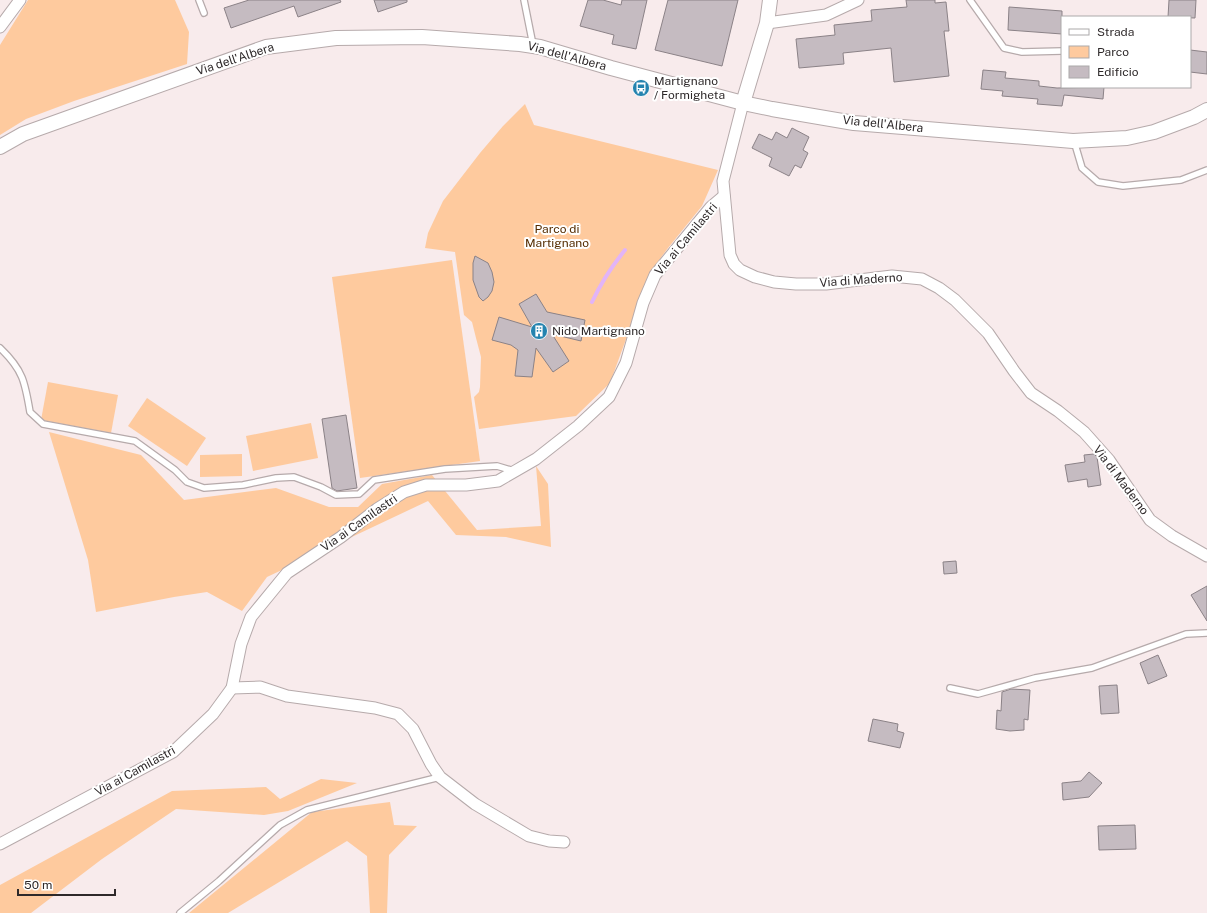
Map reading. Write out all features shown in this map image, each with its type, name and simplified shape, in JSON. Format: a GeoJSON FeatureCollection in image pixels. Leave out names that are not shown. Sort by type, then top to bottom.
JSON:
{"type":"FeatureCollection","features":[{"type":"Feature","properties":{"kind":"street"},"geometry":{"type":"LineString","coordinates":[[0,27],[20,0]]}},
{"type":"Feature","properties":{"kind":"street"},"geometry":{"type":"LineString","coordinates":[[743,103],[767,23],[770,0]]}},
{"type":"Feature","properties":{"kind":"street"},"geometry":{"type":"LineString","coordinates":[[767,23],[826,15],[858,0]]}},
{"type":"Feature","properties":{"kind":"street","name":"Via dell'Albera"},"geometry":{"type":"LineString","coordinates":[[0,147],[30,131],[266,47],[336,38],[414,37],[533,46],[743,103],[854,123],[1073,141],[1127,138],[1154,132],[1194,117],[1207,110]]}},
{"type":"Feature","properties":{"kind":"street","name":"Via di Maderno"},"geometry":{"type":"LineString","coordinates":[[743,103],[723,181],[730,256],[734,264],[740,270],[755,277],[774,282],[796,284],[826,284],[892,276],[922,279],[939,288],[955,300],[988,333],[1030,393],[1058,410],[1084,432],[1109,460],[1150,520],[1172,536],[1207,556]]}},
{"type":"Feature","properties":{"kind":"street","name":"Via ai Camilastri"},"geometry":{"type":"LineString","coordinates":[[0,844],[173,752],[213,714],[232,688],[241,644],[251,617],[287,572],[341,537],[377,509],[404,492],[426,485],[466,485],[498,481],[536,460],[578,426],[609,397],[626,363],[643,303],[655,275],[711,207],[724,196]]}},
{"type":"Feature","properties":{"kind":"street"},"geometry":{"type":"LineString","coordinates":[[232,688],[260,687],[287,696],[374,708],[398,714],[413,729],[431,764],[440,777],[475,804],[529,836],[548,841],[564,842]]}},
{"type":"Feature","properties":{"kind":"lane"},"geometry":{"type":"LineString","coordinates":[[199,0],[204,14]]}},
{"type":"Feature","properties":{"kind":"lane"},"geometry":{"type":"LineString","coordinates":[[524,0],[533,46]]}},
{"type":"Feature","properties":{"kind":"lane"},"geometry":{"type":"LineString","coordinates":[[970,0],[1004,48],[1022,52],[1061,51]]}},
{"type":"Feature","properties":{"kind":"lane"},"geometry":{"type":"LineString","coordinates":[[1073,141],[1082,168],[1098,182],[1123,186],[1180,180],[1207,170]]}},
{"type":"Feature","properties":{"kind":"lane"},"geometry":{"type":"LineString","coordinates":[[0,348],[10,358],[21,373],[26,385],[30,412],[43,424],[135,441],[188,482],[204,488],[243,485],[276,478],[294,477],[321,487],[336,495],[359,494],[374,480],[445,469],[497,466],[514,471]]}},
{"type":"Feature","properties":{"kind":"lane"},"geometry":{"type":"LineString","coordinates":[[950,688],[978,694],[1035,678],[1092,668],[1186,634],[1207,632]]}},
{"type":"Feature","properties":{"kind":"lane"},"geometry":{"type":"LineString","coordinates":[[180,913],[219,881],[280,825],[307,810],[440,777]]}},
{"type":"Feature","properties":{"kind":"green space"},"geometry":{"type":"Polygon","coordinates":[[[28,0],[175,0],[189,32],[187,64],[74,101],[26,119],[0,135],[0,45],[28,0]]]}},
{"type":"Feature","properties":{"kind":"green space","name":"Parco di Martignano"},"geometry":{"type":"Polygon","coordinates":[[[525,104],[534,125],[718,170],[702,206],[657,263],[640,301],[610,383],[576,416],[479,429],[474,397],[479,392],[480,387],[481,357],[472,322],[464,315],[455,252],[425,248],[428,233],[443,201],[480,153],[503,126],[525,104]]]}},
{"type":"Feature","properties":{"kind":"green space"},"geometry":{"type":"Polygon","coordinates":[[[452,260],[480,461],[360,478],[332,277],[452,260]]]}},
{"type":"Feature","properties":{"kind":"green space"},"geometry":{"type":"Polygon","coordinates":[[[48,382],[118,395],[111,433],[41,420],[48,382]]]}},
{"type":"Feature","properties":{"kind":"green space"},"geometry":{"type":"Polygon","coordinates":[[[147,398],[206,438],[187,466],[128,426],[147,398]]]}},
{"type":"Feature","properties":{"kind":"green space"},"geometry":{"type":"Polygon","coordinates":[[[311,423],[318,458],[253,471],[246,436],[311,423]]]}},
{"type":"Feature","properties":{"kind":"green space"},"geometry":{"type":"Polygon","coordinates":[[[49,432],[141,455],[184,500],[276,488],[329,507],[358,507],[382,484],[432,475],[477,530],[541,526],[536,466],[548,484],[551,547],[506,537],[456,535],[428,501],[267,577],[242,611],[207,592],[96,612],[88,560],[49,432]]]}},
{"type":"Feature","properties":{"kind":"green space"},"geometry":{"type":"Polygon","coordinates":[[[242,454],[242,476],[200,477],[200,455],[242,454]]]}},
{"type":"Feature","properties":{"kind":"green space"},"geometry":{"type":"Polygon","coordinates":[[[321,779],[357,783],[288,811],[264,815],[176,809],[102,859],[31,913],[0,913],[0,885],[172,791],[266,787],[280,799],[321,779]]]}},
{"type":"Feature","properties":{"kind":"green space"},"geometry":{"type":"Polygon","coordinates":[[[390,802],[394,825],[417,826],[389,855],[387,913],[370,913],[367,856],[347,841],[228,913],[189,913],[312,812],[390,802]]]}},
{"type":"Feature","properties":{"kind":"building"},"geometry":{"type":"Polygon","coordinates":[[[249,0],[340,0],[341,2],[298,17],[294,6],[231,28],[224,8],[249,0]]]}},
{"type":"Feature","properties":{"kind":"building"},"geometry":{"type":"Polygon","coordinates":[[[374,0],[407,0],[407,2],[378,12],[374,0]]]}},
{"type":"Feature","properties":{"kind":"building"},"geometry":{"type":"Polygon","coordinates":[[[588,0],[603,0],[621,5],[622,0],[647,0],[636,49],[612,44],[614,35],[580,26],[588,0]]]}},
{"type":"Feature","properties":{"kind":"building"},"geometry":{"type":"Polygon","coordinates":[[[668,0],[738,0],[722,66],[655,50],[668,0]]]}},
{"type":"Feature","properties":{"kind":"building"},"geometry":{"type":"Polygon","coordinates":[[[906,0],[935,0],[935,3],[946,2],[949,31],[944,31],[949,76],[894,82],[891,48],[843,53],[844,64],[799,68],[796,39],[835,35],[834,25],[872,21],[871,10],[907,7],[906,0]]]}},
{"type":"Feature","properties":{"kind":"building"},"geometry":{"type":"Polygon","coordinates":[[[1169,0],[1196,0],[1195,18],[1191,18],[1191,16],[1168,16],[1169,0]]]}},
{"type":"Feature","properties":{"kind":"building"},"geometry":{"type":"Polygon","coordinates":[[[1009,7],[1062,11],[1061,34],[1008,30],[1009,7]]]}},
{"type":"Feature","properties":{"kind":"building"},"geometry":{"type":"Polygon","coordinates":[[[1191,50],[1207,52],[1207,74],[1191,72],[1191,50]]]}},
{"type":"Feature","properties":{"kind":"building"},"geometry":{"type":"Polygon","coordinates":[[[983,70],[1006,72],[1005,78],[1039,81],[1039,86],[1057,88],[1104,88],[1103,99],[1064,95],[1062,106],[1037,104],[1038,99],[1002,96],[1003,91],[981,89],[983,70]]]}},
{"type":"Feature","properties":{"kind":"building"},"geometry":{"type":"Polygon","coordinates":[[[792,128],[809,137],[803,150],[808,153],[801,168],[795,165],[789,176],[769,166],[772,158],[752,148],[759,134],[772,140],[776,132],[787,138],[792,128]]]}},
{"type":"Feature","properties":{"kind":"building"},"geometry":{"type":"Polygon","coordinates":[[[475,256],[488,263],[494,282],[492,291],[483,301],[479,297],[473,280],[473,263],[475,256]]]}},
{"type":"Feature","properties":{"kind":"building","name":"Nido Martignano"},"geometry":{"type":"Polygon","coordinates":[[[536,294],[547,312],[585,320],[581,341],[552,334],[569,361],[553,372],[536,348],[532,377],[515,376],[518,350],[511,345],[492,340],[499,317],[532,327],[519,304],[536,294]]]}},
{"type":"Feature","properties":{"kind":"building"},"geometry":{"type":"Polygon","coordinates":[[[346,415],[357,488],[337,491],[332,488],[322,419],[346,415]]]}},
{"type":"Feature","properties":{"kind":"building"},"geometry":{"type":"Polygon","coordinates":[[[1094,454],[1097,457],[1101,485],[1088,487],[1087,479],[1068,482],[1065,465],[1085,462],[1084,455],[1094,454]]]}},
{"type":"Feature","properties":{"kind":"building"},"geometry":{"type":"Polygon","coordinates":[[[956,561],[957,573],[944,574],[943,562],[956,561]]]}},
{"type":"Feature","properties":{"kind":"building"},"geometry":{"type":"Polygon","coordinates":[[[1207,586],[1207,621],[1191,595],[1207,586]]]}},
{"type":"Feature","properties":{"kind":"building"},"geometry":{"type":"Polygon","coordinates":[[[1158,655],[1167,676],[1148,684],[1140,663],[1158,655]]]}},
{"type":"Feature","properties":{"kind":"building"},"geometry":{"type":"Polygon","coordinates":[[[1117,685],[1119,713],[1101,714],[1099,686],[1117,685]]]}},
{"type":"Feature","properties":{"kind":"building"},"geometry":{"type":"Polygon","coordinates":[[[1011,689],[1030,690],[1028,720],[1024,719],[1024,730],[1010,731],[996,729],[997,710],[1001,711],[1002,692],[1011,689]]]}},
{"type":"Feature","properties":{"kind":"building"},"geometry":{"type":"Polygon","coordinates":[[[873,719],[898,724],[897,731],[904,733],[900,748],[868,741],[873,719]]]}},
{"type":"Feature","properties":{"kind":"building"},"geometry":{"type":"Polygon","coordinates":[[[1089,772],[1102,783],[1089,797],[1063,800],[1062,783],[1081,781],[1089,772]]]}},
{"type":"Feature","properties":{"kind":"building"},"geometry":{"type":"Polygon","coordinates":[[[1135,825],[1136,849],[1099,850],[1098,826],[1135,825]]]}},
{"type":"Feature","properties":{"kind":"waterway"},"geometry":{"type":"LineString","coordinates":[[592,302],[607,275],[625,250]]}},
{"type":"Feature","properties":{"kind":"place","name":"Martignano / Formigheta"},"geometry":{"type":"Point","coordinates":[641,88]}},
{"type":"Feature","properties":{"kind":"place","name":"Nido Martignano"},"geometry":{"type":"Point","coordinates":[539,331]}}]}
